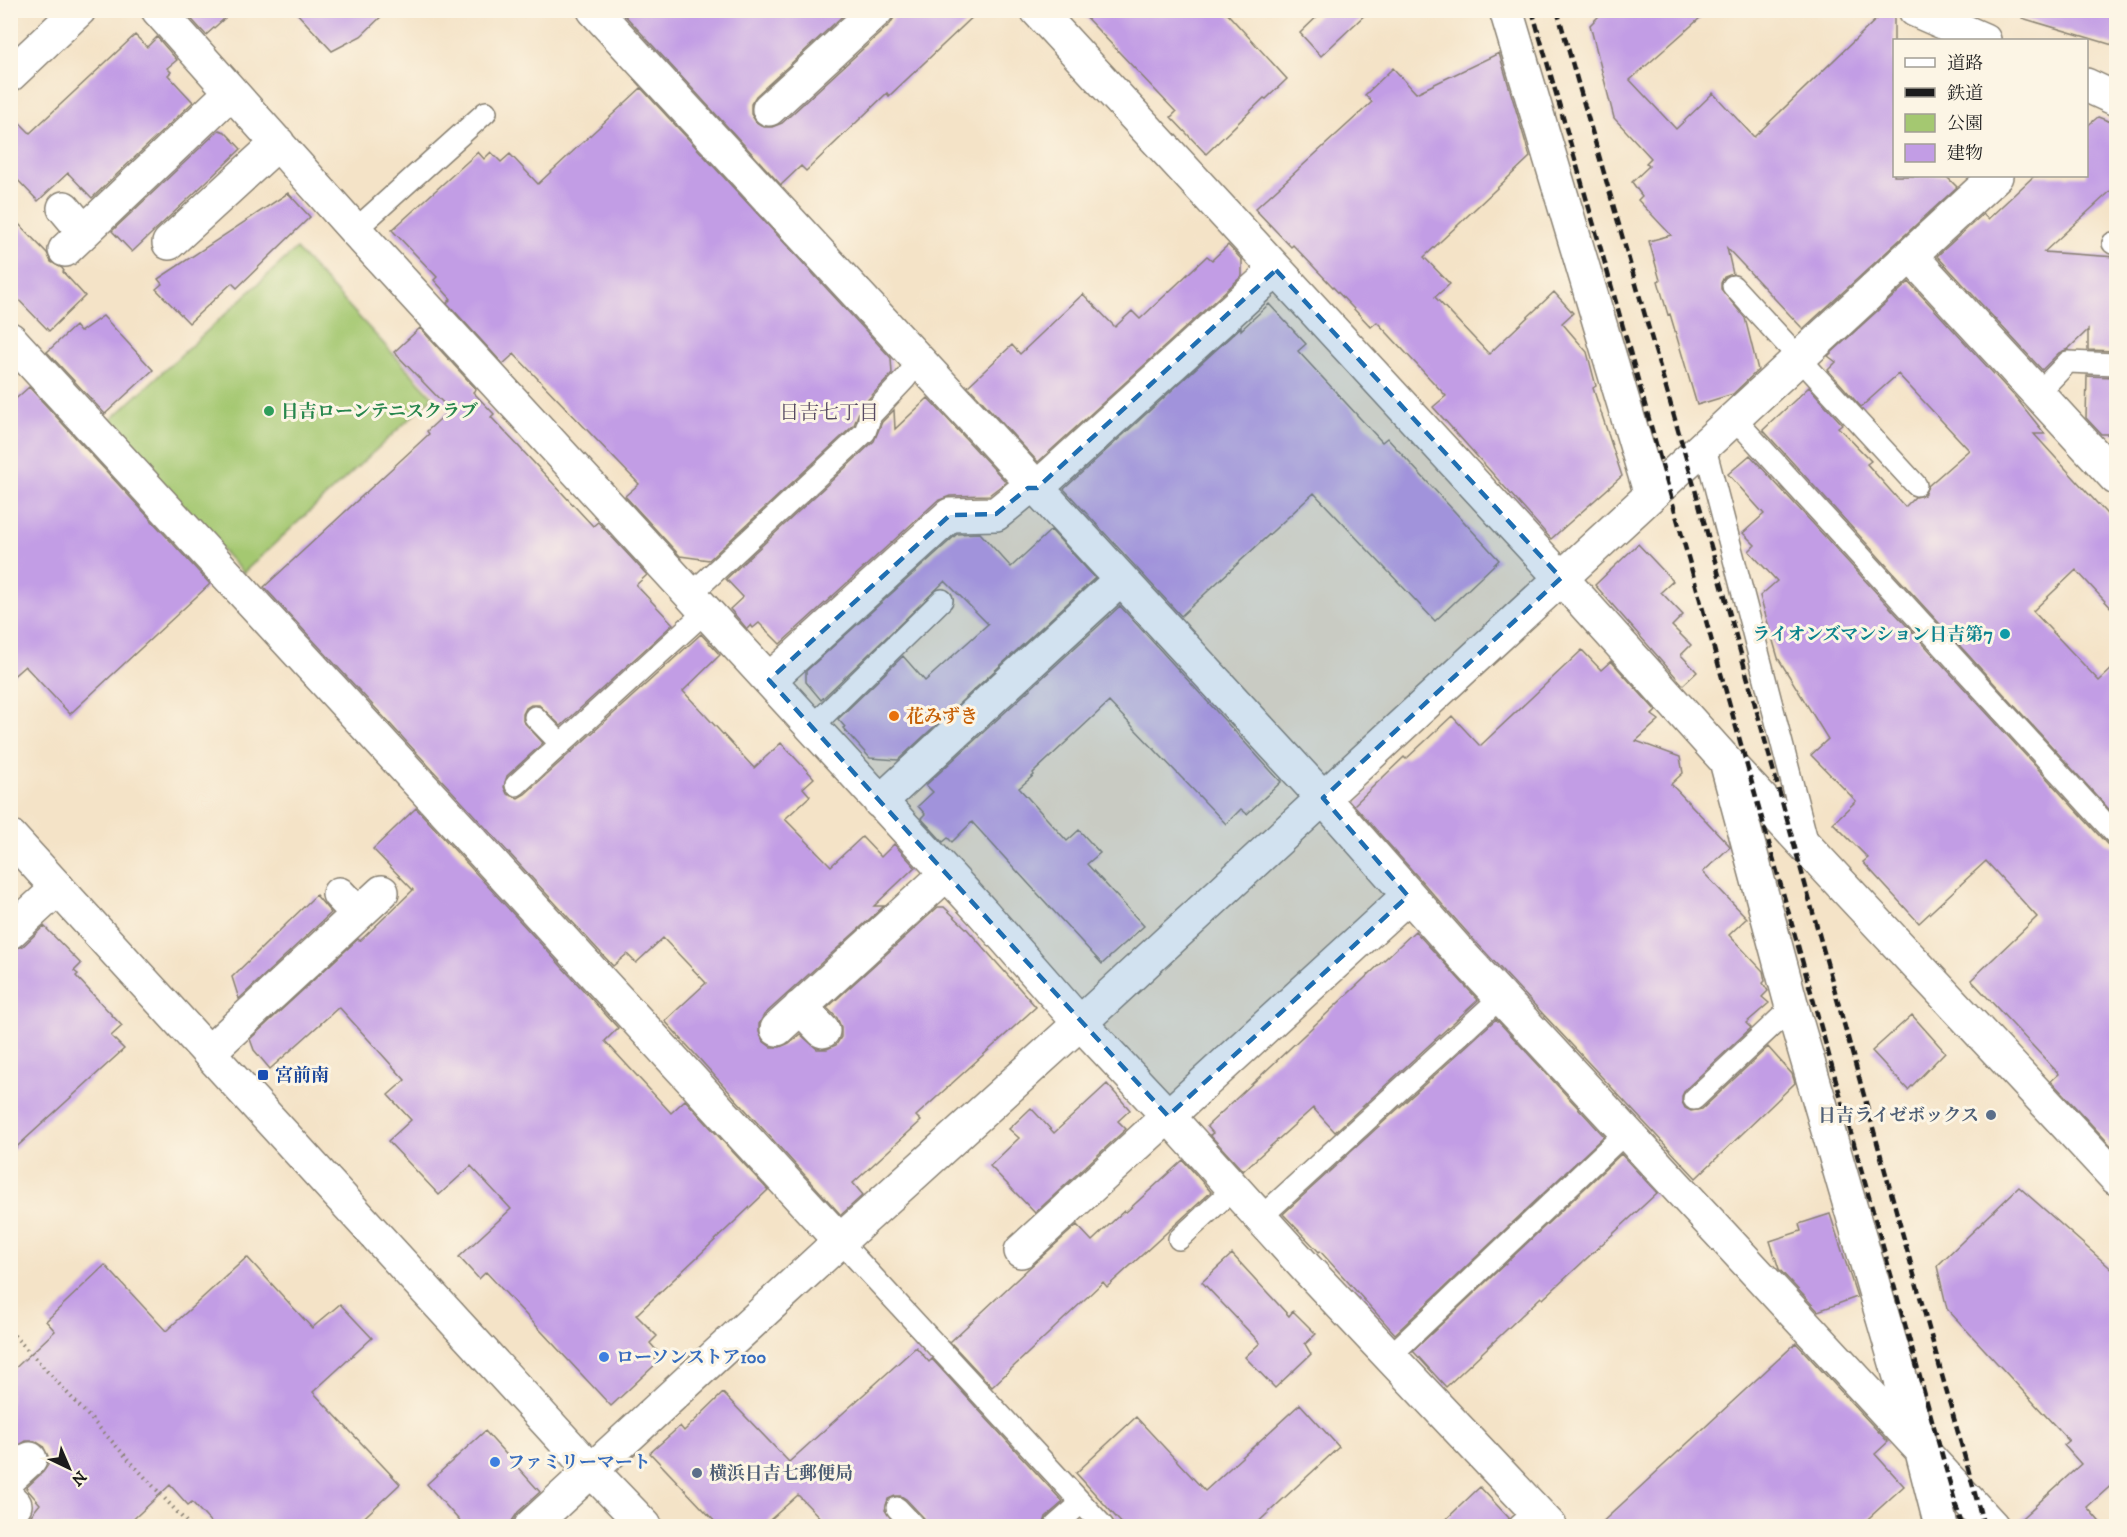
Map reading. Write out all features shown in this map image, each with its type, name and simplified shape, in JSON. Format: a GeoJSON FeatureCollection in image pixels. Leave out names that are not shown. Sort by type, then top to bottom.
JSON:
{"type":"FeatureCollection","features":[{"type":"Feature","properties":{"kind":"street"},"geometry":{"type":"LineString","coordinates":[[10,75],[79,10]]}},
{"type":"Feature","properties":{"kind":"street"},"geometry":{"type":"LineString","coordinates":[[158,10],[355,230],[770,680],[1080,1023],[1389,1357],[1535,1521]]}},
{"type":"Feature","properties":{"kind":"street"},"geometry":{"type":"LineString","coordinates":[[594,10],[1323,798],[1408,896],[1992,1527]]}},
{"type":"Feature","properties":{"kind":"street"},"geometry":{"type":"LineString","coordinates":[[769,108],[804,95],[877,10]]}},
{"type":"Feature","properties":{"kind":"street"},"geometry":{"type":"LineString","coordinates":[[1037,10],[1561,578],[1726,761],[2116,1178]]}},
{"type":"Feature","properties":{"kind":"street"},"geometry":{"type":"LineString","coordinates":[[1506,10],[1651,495]]}},
{"type":"Feature","properties":{"kind":"street"},"geometry":{"type":"LineString","coordinates":[[1915,10],[1981,39]]}},
{"type":"Feature","properties":{"kind":"street"},"geometry":{"type":"LineString","coordinates":[[71,230],[231,92]]}},
{"type":"Feature","properties":{"kind":"street"},"geometry":{"type":"LineString","coordinates":[[169,243],[278,142]]}},
{"type":"Feature","properties":{"kind":"street"},"geometry":{"type":"LineString","coordinates":[[531,1527],[1995,177]]}},
{"type":"Feature","properties":{"kind":"street"},"geometry":{"type":"LineString","coordinates":[[1910,255],[2116,478]]}},
{"type":"Feature","properties":{"kind":"street"},"geometry":{"type":"LineString","coordinates":[[770,680],[950,515],[996,514],[1028,488],[1037,488],[1276,270]]}},
{"type":"Feature","properties":{"kind":"street"},"geometry":{"type":"LineString","coordinates":[[10,339],[840,1241]]}},
{"type":"Feature","properties":{"kind":"street"},"geometry":{"type":"LineString","coordinates":[[880,802],[1121,579]]}},
{"type":"Feature","properties":{"kind":"street"},"geometry":{"type":"LineString","coordinates":[[1726,761],[1792,1007],[1922,1452],[1941,1527]]}},
{"type":"Feature","properties":{"kind":"street"},"geometry":{"type":"LineString","coordinates":[[10,836],[645,1527]]}},
{"type":"Feature","properties":{"kind":"street"},"geometry":{"type":"LineString","coordinates":[[777,1029],[946,874]]}},
{"type":"Feature","properties":{"kind":"street"},"geometry":{"type":"LineString","coordinates":[[10,932],[58,888]]}},
{"type":"Feature","properties":{"kind":"street"},"geometry":{"type":"LineString","coordinates":[[209,1053],[348,904],[382,892]]}},
{"type":"Feature","properties":{"kind":"street"},"geometry":{"type":"LineString","coordinates":[[1021,1251],[1408,896]]}},
{"type":"Feature","properties":{"kind":"street"},"geometry":{"type":"LineString","coordinates":[[800,1007],[823,1031]]}},
{"type":"Feature","properties":{"kind":"lane"},"geometry":{"type":"LineString","coordinates":[[355,230],[486,112]]}},
{"type":"Feature","properties":{"kind":"lane"},"geometry":{"type":"LineString","coordinates":[[1733,286],[1916,486]]}},
{"type":"Feature","properties":{"kind":"lane"},"geometry":{"type":"LineString","coordinates":[[516,785],[561,744],[865,432],[871,415],[905,379],[919,360]]}},
{"type":"Feature","properties":{"kind":"lane"},"geometry":{"type":"LineString","coordinates":[[2038,393],[2068,362],[2116,364]]}},
{"type":"Feature","properties":{"kind":"lane"},"geometry":{"type":"LineString","coordinates":[[1734,418],[2116,835]]}},
{"type":"Feature","properties":{"kind":"lane"},"geometry":{"type":"LineString","coordinates":[[1704,444],[1810,850]]}},
{"type":"Feature","properties":{"kind":"lane"},"geometry":{"type":"LineString","coordinates":[[812,727],[942,600]]}},
{"type":"Feature","properties":{"kind":"lane"},"geometry":{"type":"LineString","coordinates":[[535,717],[561,744]]}},
{"type":"Feature","properties":{"kind":"lane"},"geometry":{"type":"LineString","coordinates":[[1260,1218],[1502,997]]}},
{"type":"Feature","properties":{"kind":"lane"},"geometry":{"type":"LineString","coordinates":[[1694,1099],[1792,1007]]}},
{"type":"Feature","properties":{"kind":"lane"},"geometry":{"type":"LineString","coordinates":[[1389,1357],[1626,1132]]}},
{"type":"Feature","properties":{"kind":"lane"},"geometry":{"type":"LineString","coordinates":[[1179,1239],[1234,1188]]}},
{"type":"Feature","properties":{"kind":"lane"},"geometry":{"type":"LineString","coordinates":[[840,1241],[1103,1527]]}},
{"type":"Feature","properties":{"kind":"lane"},"geometry":{"type":"LineString","coordinates":[[1055,1527],[1082,1503]]}},
{"type":"Feature","properties":{"kind":"lane"},"geometry":{"type":"LineString","coordinates":[[897,1508],[914,1527]]}},
{"type":"Feature","properties":{"kind":"path"},"geometry":{"type":"LineString","coordinates":[[10,1331],[190,1527]]}},
{"type":"Feature","properties":{"kind":"highlighted area"},"geometry":{"type":"Polygon","coordinates":[[[1276,270],[1561,578],[1323,798],[1408,896],[1168,1116],[769,680],[950,515],[996,514],[1028,488],[1037,488],[1276,270]]]}},
{"type":"Feature","properties":{"kind":"green space","name":"日吉ローンテニスクラブ"},"geometry":{"type":"Polygon","coordinates":[[[296,249],[433,397],[243,573],[106,424],[296,249]]]}},
{"type":"Feature","properties":{"kind":"building"},"geometry":{"type":"Polygon","coordinates":[[[187,10],[234,10],[206,35],[185,12],[187,10]]]}},
{"type":"Feature","properties":{"kind":"building"},"geometry":{"type":"Polygon","coordinates":[[[294,10],[388,10],[361,36],[332,51],[294,10]]]}},
{"type":"Feature","properties":{"kind":"building"},"geometry":{"type":"Polygon","coordinates":[[[620,10],[849,10],[756,96],[751,104],[751,114],[756,122],[764,127],[772,127],[782,123],[890,24],[895,16],[895,10],[980,10],[889,96],[887,93],[806,171],[801,166],[781,185],[620,10]]]}},
{"type":"Feature","properties":{"kind":"building"},"geometry":{"type":"Polygon","coordinates":[[[1079,10],[1224,10],[1287,79],[1206,154],[1171,117],[1176,112],[1079,10]]]}},
{"type":"Feature","properties":{"kind":"building"},"geometry":{"type":"Polygon","coordinates":[[[1324,10],[1370,10],[1321,56],[1300,33],[1324,10]]]}},
{"type":"Feature","properties":{"kind":"building"},"geometry":{"type":"Polygon","coordinates":[[[1605,10],[1709,10],[1630,80],[1676,129],[1713,93],[1754,137],[1886,10],[1894,10],[1893,177],[1947,177],[1957,187],[1803,329],[1727,248],[1733,274],[1724,277],[1721,289],[1745,318],[1758,370],[1733,394],[1697,405],[1658,281],[1660,280],[1649,241],[1671,235],[1638,200],[1642,196],[1632,182],[1649,166],[1646,163],[1651,158],[1614,118],[1590,25],[1605,10]]]}},
{"type":"Feature","properties":{"kind":"building"},"geometry":{"type":"Polygon","coordinates":[[[2023,10],[2116,10],[2116,46],[2022,18],[2023,10]]]}},
{"type":"Feature","properties":{"kind":"building"},"geometry":{"type":"Polygon","coordinates":[[[135,35],[147,47],[157,37],[177,60],[167,68],[171,72],[168,75],[193,102],[92,198],[68,173],[38,201],[10,172],[10,113],[30,133],[135,35]]]}},
{"type":"Feature","properties":{"kind":"building"},"geometry":{"type":"Polygon","coordinates":[[[1499,53],[1530,157],[1424,257],[1450,284],[1435,297],[1489,354],[1554,292],[1573,313],[1562,323],[1587,352],[1596,386],[1593,388],[1622,476],[1551,539],[1433,407],[1446,396],[1377,322],[1371,327],[1293,245],[1291,247],[1255,209],[1372,102],[1365,95],[1393,68],[1416,93],[1499,53]]]}},
{"type":"Feature","properties":{"kind":"building"},"geometry":{"type":"Polygon","coordinates":[[[641,88],[891,358],[892,374],[861,407],[854,425],[709,560],[680,556],[625,496],[639,484],[514,354],[503,364],[447,303],[451,299],[434,280],[437,277],[392,230],[478,152],[484,159],[491,152],[501,162],[510,154],[538,184],[641,88]]]}},
{"type":"Feature","properties":{"kind":"building"},"geometry":{"type":"Polygon","coordinates":[[[2098,117],[2116,124],[2116,186],[2044,252],[2116,257],[2116,351],[2088,350],[2088,330],[2042,370],[1937,256],[1983,214],[1988,219],[2033,177],[2088,177],[2088,125],[2098,117]]]}},
{"type":"Feature","properties":{"kind":"building"},"geometry":{"type":"Polygon","coordinates":[[[219,130],[225,132],[241,149],[132,252],[112,231],[219,130]]]}},
{"type":"Feature","properties":{"kind":"building"},"geometry":{"type":"Polygon","coordinates":[[[288,193],[310,217],[237,288],[232,283],[189,323],[156,289],[162,284],[158,279],[288,193]]]}},
{"type":"Feature","properties":{"kind":"building"},"geometry":{"type":"Polygon","coordinates":[[[10,215],[47,253],[51,262],[62,268],[85,296],[49,331],[10,291],[10,215]]]}},
{"type":"Feature","properties":{"kind":"building"},"geometry":{"type":"Polygon","coordinates":[[[1228,245],[1242,260],[1242,276],[1038,462],[968,386],[1012,345],[1020,354],[1083,294],[1115,327],[1132,311],[1140,319],[1207,256],[1212,260],[1228,245]]]}},
{"type":"Feature","properties":{"kind":"building"},"geometry":{"type":"Polygon","coordinates":[[[1909,282],[2017,399],[2045,434],[2034,434],[2116,524],[2116,613],[2076,570],[2033,611],[2099,681],[2116,665],[2116,817],[1763,430],[1809,387],[1842,424],[1838,427],[1871,461],[1867,464],[1905,507],[1915,497],[1924,495],[1928,486],[1969,450],[1898,374],[1861,407],[1828,370],[1836,362],[1828,356],[1909,282]]]}},
{"type":"Feature","properties":{"kind":"building"},"geometry":{"type":"Polygon","coordinates":[[[1269,304],[1306,344],[1298,351],[1382,442],[1387,438],[1499,560],[1435,621],[1314,493],[1181,616],[1064,489],[1269,304]]]}},
{"type":"Feature","properties":{"kind":"building"},"geometry":{"type":"Polygon","coordinates":[[[103,316],[153,370],[105,414],[47,352],[75,326],[80,332],[103,316]]]}},
{"type":"Feature","properties":{"kind":"building"},"geometry":{"type":"Polygon","coordinates":[[[420,328],[476,389],[473,392],[494,414],[491,417],[593,526],[598,522],[647,575],[636,585],[673,624],[561,726],[539,705],[526,708],[523,721],[543,743],[507,776],[504,787],[507,794],[518,798],[525,794],[701,634],[720,655],[683,691],[754,768],[781,743],[814,778],[803,788],[810,796],[785,819],[831,866],[862,837],[881,857],[894,844],[915,867],[874,906],[884,906],[764,1015],[759,1024],[759,1032],[763,1041],[771,1047],[780,1047],[800,1034],[817,1049],[827,1049],[836,1045],[841,1037],[841,1027],[837,1018],[827,1008],[938,907],[944,907],[966,928],[1036,1007],[916,1116],[921,1121],[853,1183],[863,1195],[841,1215],[665,1021],[706,983],[663,938],[636,963],[627,954],[613,966],[264,587],[429,434],[427,431],[450,410],[394,352],[420,328]]]}},
{"type":"Feature","properties":{"kind":"building"},"geometry":{"type":"Polygon","coordinates":[[[2087,376],[2116,377],[2116,434],[2101,434],[2086,418],[2087,376]]]}},
{"type":"Feature","properties":{"kind":"building"},"geometry":{"type":"Polygon","coordinates":[[[29,387],[210,584],[70,714],[25,666],[10,679],[10,404],[29,387]]]}},
{"type":"Feature","properties":{"kind":"building"},"geometry":{"type":"Polygon","coordinates":[[[928,398],[1006,482],[989,495],[950,496],[937,501],[780,644],[759,623],[747,629],[730,609],[743,597],[726,579],[874,441],[882,422],[894,410],[895,429],[928,398]]]}},
{"type":"Feature","properties":{"kind":"building"},"geometry":{"type":"Polygon","coordinates":[[[1750,455],[2107,844],[2116,847],[2116,1151],[2051,1081],[2059,1074],[1971,980],[2037,917],[1986,861],[1919,923],[1863,862],[1868,858],[1833,823],[1856,801],[1811,755],[1828,739],[1778,658],[1760,596],[1777,581],[1749,551],[1755,545],[1743,533],[1764,514],[1728,474],[1750,455]]]}},
{"type":"Feature","properties":{"kind":"building"},"geometry":{"type":"Polygon","coordinates":[[[1051,530],[1095,578],[898,760],[870,758],[843,728],[845,727],[838,719],[903,656],[925,681],[988,624],[945,581],[821,700],[806,682],[806,671],[957,534],[980,533],[1011,567],[1051,530]]]}},
{"type":"Feature","properties":{"kind":"building"},"geometry":{"type":"Polygon","coordinates":[[[1638,544],[1673,581],[1661,592],[1683,615],[1672,626],[1691,645],[1681,655],[1697,672],[1683,685],[1595,585],[1638,544]]]}},
{"type":"Feature","properties":{"kind":"building"},"geometry":{"type":"Polygon","coordinates":[[[1120,606],[1281,782],[1247,814],[1241,809],[1226,824],[1109,702],[1033,773],[1034,775],[1019,788],[1067,841],[1079,830],[1100,853],[1087,864],[1144,926],[1102,964],[972,822],[952,842],[948,838],[943,842],[921,818],[925,814],[918,806],[933,792],[926,785],[1120,606]]]}},
{"type":"Feature","properties":{"kind":"building"},"geometry":{"type":"Polygon","coordinates":[[[1582,650],[1601,670],[1611,661],[1656,711],[1652,715],[1659,720],[1636,741],[1680,757],[1683,773],[1671,784],[1729,845],[1730,847],[1703,872],[1747,918],[1729,935],[1763,971],[1765,981],[1763,983],[1768,991],[1762,997],[1769,1003],[1746,1023],[1751,1028],[1685,1090],[1682,1102],[1685,1108],[1691,1111],[1702,1109],[1768,1047],[1792,1074],[1795,1083],[1696,1178],[1473,939],[1354,805],[1404,757],[1406,759],[1452,716],[1480,746],[1582,650]]]}},
{"type":"Feature","properties":{"kind":"building"},"geometry":{"type":"Polygon","coordinates":[[[416,808],[618,1028],[605,1041],[671,1113],[685,1100],[768,1190],[636,1315],[657,1336],[650,1343],[657,1351],[651,1356],[658,1362],[611,1406],[486,1272],[479,1279],[459,1257],[511,1209],[471,1166],[439,1195],[388,1141],[411,1120],[388,1095],[405,1080],[339,1007],[270,1069],[254,1050],[250,1039],[358,939],[360,941],[413,890],[373,849],[416,808]]]}},
{"type":"Feature","properties":{"kind":"building"},"geometry":{"type":"Polygon","coordinates":[[[316,895],[331,913],[239,999],[232,977],[316,895]]]}},
{"type":"Feature","properties":{"kind":"building"},"geometry":{"type":"Polygon","coordinates":[[[44,926],[81,964],[74,971],[78,974],[76,976],[122,1026],[111,1036],[124,1049],[10,1153],[10,950],[23,946],[44,926]]]}},
{"type":"Feature","properties":{"kind":"building"},"geometry":{"type":"Polygon","coordinates":[[[1415,931],[1478,1000],[1335,1132],[1313,1108],[1243,1171],[1210,1135],[1213,1133],[1207,1126],[1415,931]]]}},
{"type":"Feature","properties":{"kind":"building"},"geometry":{"type":"Polygon","coordinates":[[[1912,1015],[1945,1052],[1908,1090],[1872,1051],[1912,1015]]]}},
{"type":"Feature","properties":{"kind":"building"},"geometry":{"type":"Polygon","coordinates":[[[1496,1019],[1604,1136],[1395,1334],[1320,1251],[1283,1214],[1496,1019]]]}},
{"type":"Feature","properties":{"kind":"building"},"geometry":{"type":"Polygon","coordinates":[[[1107,1084],[1130,1110],[1118,1121],[1126,1129],[1035,1213],[990,1166],[1019,1138],[1009,1129],[1031,1108],[1054,1133],[1107,1084]]]}},
{"type":"Feature","properties":{"kind":"building"},"geometry":{"type":"Polygon","coordinates":[[[1621,1154],[1657,1193],[1543,1299],[1541,1297],[1446,1387],[1413,1351],[1621,1154]]]}},
{"type":"Feature","properties":{"kind":"building"},"geometry":{"type":"Polygon","coordinates":[[[1183,1160],[1211,1192],[1107,1287],[1103,1282],[992,1387],[950,1342],[1077,1225],[1092,1241],[1183,1160]]]}},
{"type":"Feature","properties":{"kind":"building"},"geometry":{"type":"Polygon","coordinates":[[[2019,1187],[2116,1273],[2116,1481],[2087,1507],[2104,1527],[2012,1527],[2081,1464],[2064,1445],[2069,1441],[1947,1309],[1937,1266],[2019,1187]]]}},
{"type":"Feature","properties":{"kind":"building"},"geometry":{"type":"Polygon","coordinates":[[[1830,1214],[1857,1297],[1818,1311],[1779,1269],[1770,1241],[1801,1231],[1799,1224],[1830,1214]]]}},
{"type":"Feature","properties":{"kind":"building"},"geometry":{"type":"Polygon","coordinates":[[[1232,1254],[1289,1316],[1293,1311],[1316,1334],[1305,1344],[1311,1354],[1275,1388],[1245,1357],[1260,1343],[1202,1282],[1232,1254]]]}},
{"type":"Feature","properties":{"kind":"building"},"geometry":{"type":"Polygon","coordinates":[[[247,1257],[312,1328],[340,1304],[372,1338],[313,1392],[400,1484],[354,1527],[215,1527],[192,1502],[188,1505],[170,1485],[125,1527],[16,1527],[28,1519],[40,1504],[26,1488],[48,1465],[48,1456],[43,1446],[35,1441],[26,1441],[10,1451],[10,1373],[55,1331],[46,1321],[105,1265],[166,1331],[247,1257]]]}},
{"type":"Feature","properties":{"kind":"building"},"geometry":{"type":"Polygon","coordinates":[[[1796,1343],[1888,1442],[1875,1454],[1904,1486],[1859,1527],[1597,1527],[1796,1343]]]}},
{"type":"Feature","properties":{"kind":"building"},"geometry":{"type":"Polygon","coordinates":[[[916,1347],[929,1362],[932,1359],[1063,1502],[1046,1517],[1043,1527],[926,1527],[924,1518],[906,1499],[895,1496],[888,1499],[885,1510],[897,1527],[829,1527],[798,1495],[762,1527],[720,1527],[650,1453],[680,1426],[684,1431],[723,1393],[789,1462],[916,1347]]]}},
{"type":"Feature","properties":{"kind":"building"},"geometry":{"type":"Polygon","coordinates":[[[1300,1404],[1339,1447],[1253,1527],[1125,1527],[1076,1473],[1136,1417],[1205,1491],[1300,1404]]]}},
{"type":"Feature","properties":{"kind":"building"},"geometry":{"type":"Polygon","coordinates":[[[485,1431],[540,1492],[518,1512],[508,1527],[465,1527],[427,1484],[485,1431]]]}},
{"type":"Feature","properties":{"kind":"building"},"geometry":{"type":"Polygon","coordinates":[[[1480,1487],[1509,1518],[1507,1527],[1438,1527],[1480,1487]]]}},
{"type":"Feature","properties":{"kind":"railway"},"geometry":{"type":"LineString","coordinates":[[1532,10],[1962,1526]]}},
{"type":"Feature","properties":{"kind":"railway"},"geometry":{"type":"LineString","coordinates":[[1557,10],[1691,475],[1984,1526]]}},
{"type":"Feature","properties":{"kind":"place","name":"日吉ローンテニスクラブ"},"geometry":{"type":"Point","coordinates":[269,411]}},
{"type":"Feature","properties":{"kind":"place","name":"ライオンズマンション日吉第7"},"geometry":{"type":"Point","coordinates":[2005,634]}},
{"type":"Feature","properties":{"kind":"place","name":"花みずき"},"geometry":{"type":"Point","coordinates":[894,716]}},
{"type":"Feature","properties":{"kind":"place","name":"宮前南"},"geometry":{"type":"Point","coordinates":[263,1075]}},
{"type":"Feature","properties":{"kind":"place","name":"日吉ライゼボックス"},"geometry":{"type":"Point","coordinates":[1991,1115]}},
{"type":"Feature","properties":{"kind":"place","name":"ローソンストア100"},"geometry":{"type":"Point","coordinates":[604,1357]}},
{"type":"Feature","properties":{"kind":"place","name":"ファミリーマート"},"geometry":{"type":"Point","coordinates":[495,1462]}},
{"type":"Feature","properties":{"kind":"place","name":"横浜日吉七郵便局"},"geometry":{"type":"Point","coordinates":[697,1473]}},
{"type":"Feature","properties":{"kind":"district","name":"日吉七丁目"},"geometry":{"type":"Point","coordinates":[829,412]}}]}
